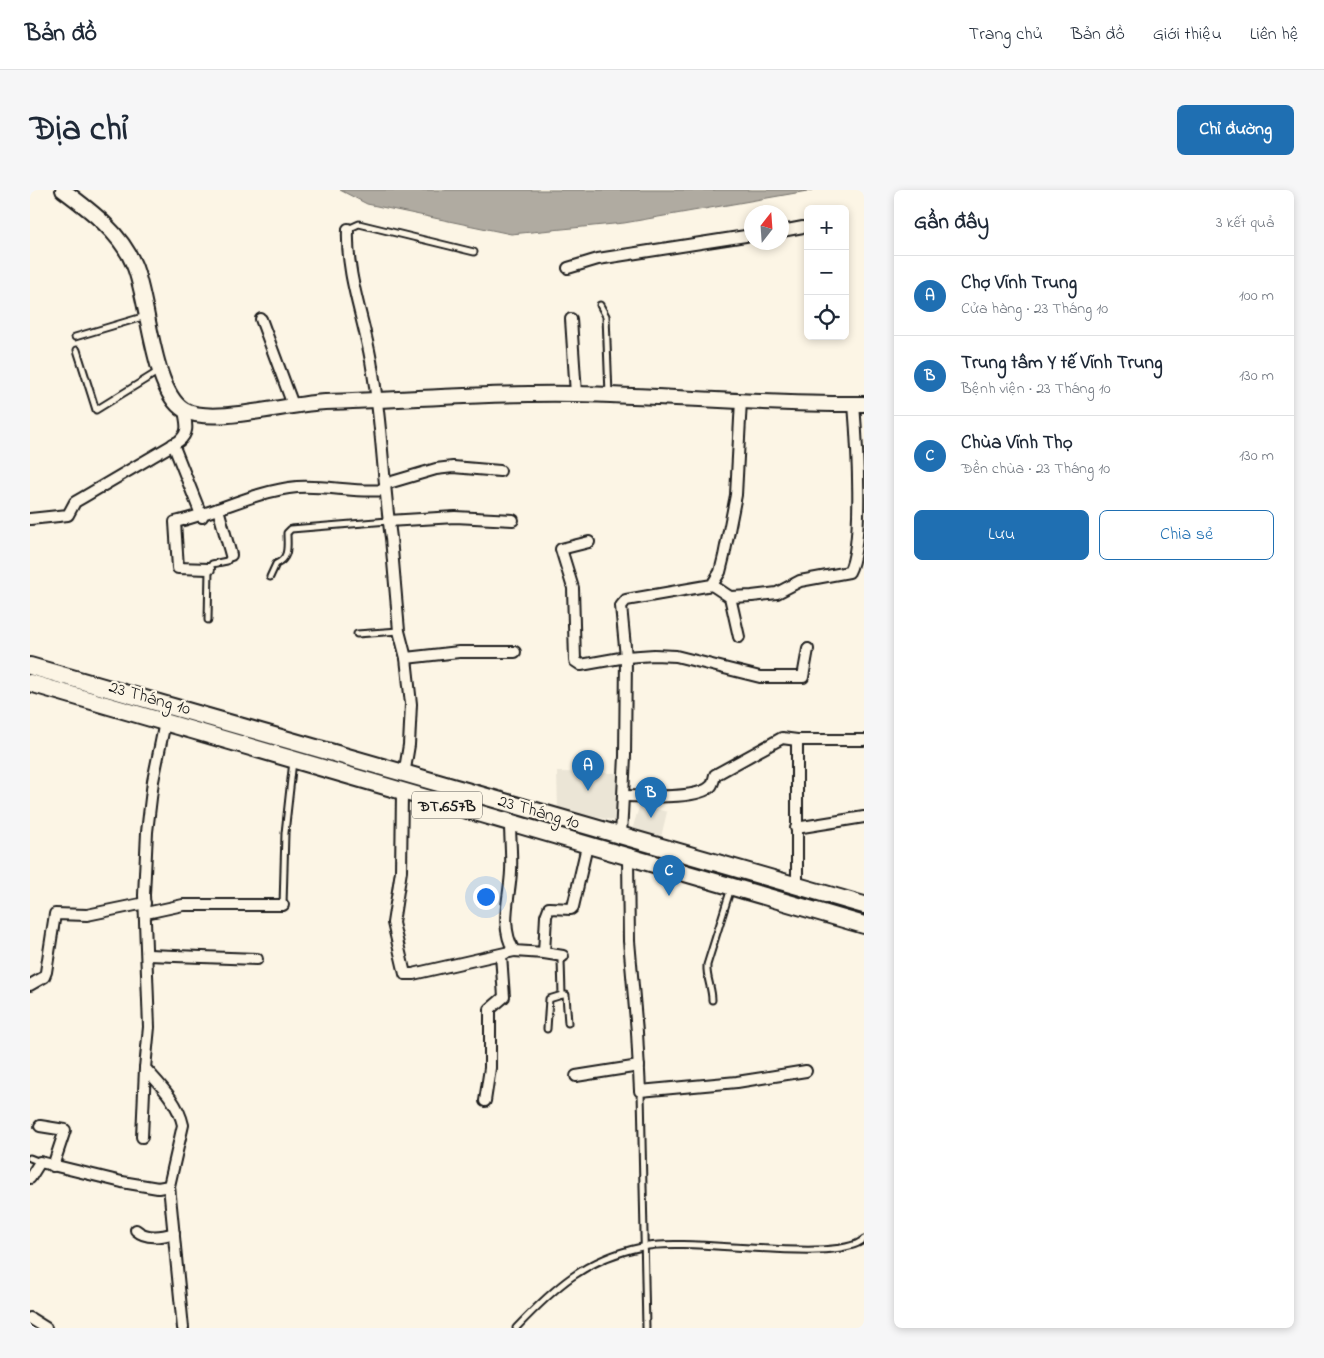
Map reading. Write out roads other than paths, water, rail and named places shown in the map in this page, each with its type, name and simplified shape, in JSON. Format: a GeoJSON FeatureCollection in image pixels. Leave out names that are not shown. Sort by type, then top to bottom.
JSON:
{"type":"FeatureCollection","features":[{"type":"Feature","properties":{"kind":"main road","name":"23 Tháng 10"},"geometry":{"type":"LineString","coordinates":[[30,666],[404,775],[622,835],[864,905]]}},
{"type":"Feature","properties":{"kind":"main road","name":"23 Tháng 10"},"geometry":{"type":"LineString","coordinates":[[30,683],[510,824],[864,925]]}},
{"type":"Feature","properties":{"kind":"main road"},"geometry":{"type":"LineString","coordinates":[[402,792],[404,775]]}},
{"type":"Feature","properties":{"kind":"main road"},"geometry":{"type":"LineString","coordinates":[[760,896],[766,877]]}},
{"type":"Feature","properties":{"kind":"street"},"geometry":{"type":"LineString","coordinates":[[30,519],[68,515],[75,502],[173,444],[185,435],[187,430],[184,410],[170,394],[160,371],[140,281],[130,256],[97,216],[67,191]]}},
{"type":"Feature","properties":{"kind":"street"},"geometry":{"type":"LineString","coordinates":[[789,229],[804,227]]}},
{"type":"Feature","properties":{"kind":"street"},"geometry":{"type":"LineString","coordinates":[[348,229],[347,253],[349,270],[357,309],[368,342],[377,400],[399,631],[406,658],[411,704],[404,775]]}},
{"type":"Feature","properties":{"kind":"street"},"geometry":{"type":"LineString","coordinates":[[568,268],[598,259],[744,236]]}},
{"type":"Feature","properties":{"kind":"street"},"geometry":{"type":"LineString","coordinates":[[261,319],[293,405]]}},
{"type":"Feature","properties":{"kind":"street"},"geometry":{"type":"LineString","coordinates":[[571,319],[576,394]]}},
{"type":"Feature","properties":{"kind":"street"},"geometry":{"type":"LineString","coordinates":[[184,410],[206,415],[229,415],[293,405],[475,395],[576,394],[692,400],[859,404],[861,491],[859,532],[854,566],[849,572],[800,581],[778,593],[730,597],[712,585],[626,600],[621,606],[620,616],[626,657],[622,835]]}},
{"type":"Feature","properties":{"kind":"street"},"geometry":{"type":"LineString","coordinates":[[712,585],[720,572],[737,487],[741,400]]}},
{"type":"Feature","properties":{"kind":"street"},"geometry":{"type":"LineString","coordinates":[[173,444],[202,516]]}},
{"type":"Feature","properties":{"kind":"street"},"geometry":{"type":"LineString","coordinates":[[209,569],[178,568],[175,522],[202,516],[218,509],[298,487],[385,487],[436,468],[453,467],[500,471]]}},
{"type":"Feature","properties":{"kind":"street"},"geometry":{"type":"LineString","coordinates":[[218,509],[231,555]]}},
{"type":"Feature","properties":{"kind":"street"},"geometry":{"type":"LineString","coordinates":[[388,521],[455,517],[513,520]]}},
{"type":"Feature","properties":{"kind":"street"},"geometry":{"type":"LineString","coordinates":[[589,542],[561,549],[573,588],[575,661],[581,665],[591,665],[626,657],[676,656],[760,677],[803,678],[808,649]]}},
{"type":"Feature","properties":{"kind":"street"},"geometry":{"type":"LineString","coordinates":[[730,597],[739,637]]}},
{"type":"Feature","properties":{"kind":"street"},"geometry":{"type":"LineString","coordinates":[[406,658],[459,652],[515,652]]}},
{"type":"Feature","properties":{"kind":"street"},"geometry":{"type":"LineString","coordinates":[[142,1137],[149,1027],[146,908],[149,815],[153,781],[165,722]]}},
{"type":"Feature","properties":{"kind":"street"},"geometry":{"type":"LineString","coordinates":[[624,796],[663,797],[703,792],[712,785],[715,775],[782,738],[797,740],[864,740]]}},
{"type":"Feature","properties":{"kind":"street"},"geometry":{"type":"LineString","coordinates":[[797,740],[797,886]]}},
{"type":"Feature","properties":{"kind":"street"},"geometry":{"type":"LineString","coordinates":[[402,792],[401,871],[393,923],[405,974],[413,974],[514,951],[563,956]]}},
{"type":"Feature","properties":{"kind":"street"},"geometry":{"type":"LineString","coordinates":[[796,828],[864,817]]}},
{"type":"Feature","properties":{"kind":"street"},"geometry":{"type":"LineString","coordinates":[[510,824],[512,869],[506,913],[510,940],[514,951]]}},
{"type":"Feature","properties":{"kind":"street"},"geometry":{"type":"LineString","coordinates":[[544,953],[546,916],[550,908],[571,909],[573,907],[587,846]]}},
{"type":"Feature","properties":{"kind":"street"},"geometry":{"type":"LineString","coordinates":[[628,858],[629,941],[641,1092],[668,1087],[737,1082],[806,1071]]}},
{"type":"Feature","properties":{"kind":"street"},"geometry":{"type":"LineString","coordinates":[[30,985],[44,978],[55,914],[87,915],[184,905],[283,904]]}},
{"type":"Feature","properties":{"kind":"street"},"geometry":{"type":"LineString","coordinates":[[148,955],[256,958]]}},
{"type":"Feature","properties":{"kind":"street"},"geometry":{"type":"LineString","coordinates":[[485,1101],[490,1068],[490,1009],[504,997],[505,991],[502,955]]}},
{"type":"Feature","properties":{"kind":"street"},"geometry":{"type":"LineString","coordinates":[[576,1076],[639,1066]]}},
{"type":"Feature","properties":{"kind":"street"},"geometry":{"type":"LineString","coordinates":[[146,1068],[171,1098],[181,1116],[183,1125],[170,1186],[183,1328]]}},
{"type":"Feature","properties":{"kind":"street"},"geometry":{"type":"LineString","coordinates":[[40,1126],[65,1130],[53,1166]]}},
{"type":"Feature","properties":{"kind":"street"},"geometry":{"type":"LineString","coordinates":[[30,1178],[35,1160],[53,1166],[140,1185],[158,1188],[170,1186]]}},
{"type":"Feature","properties":{"kind":"street"},"geometry":{"type":"LineString","coordinates":[[136,1230],[140,1233],[154,1236],[174,1233]]}},
{"type":"Feature","properties":{"kind":"street"},"geometry":{"type":"LineString","coordinates":[[30,1318],[46,1328]]}},
{"type":"Feature","properties":{"kind":"lane"},"geometry":{"type":"LineString","coordinates":[[348,229],[359,224],[474,252]]}},
{"type":"Feature","properties":{"kind":"lane"},"geometry":{"type":"LineString","coordinates":[[600,305],[606,316],[609,396]]}},
{"type":"Feature","properties":{"kind":"lane"},"geometry":{"type":"LineString","coordinates":[[75,337],[148,316]]}},
{"type":"Feature","properties":{"kind":"lane"},"geometry":{"type":"LineString","coordinates":[[77,350],[96,410],[160,371]]}},
{"type":"Feature","properties":{"kind":"lane"},"geometry":{"type":"LineString","coordinates":[[270,577],[276,564],[282,562],[287,556],[287,533],[291,529],[388,521]]}},
{"type":"Feature","properties":{"kind":"lane"},"geometry":{"type":"LineString","coordinates":[[208,620],[209,569],[212,564],[227,561],[231,555]]}},
{"type":"Feature","properties":{"kind":"lane"},"geometry":{"type":"LineString","coordinates":[[357,634],[399,631]]}},
{"type":"Feature","properties":{"kind":"lane"},"geometry":{"type":"LineString","coordinates":[[283,904],[284,833],[293,761]]}},
{"type":"Feature","properties":{"kind":"lane"},"geometry":{"type":"LineString","coordinates":[[712,1000],[712,990],[706,976],[707,965],[731,888]]}},
{"type":"Feature","properties":{"kind":"lane"},"geometry":{"type":"LineString","coordinates":[[562,994],[561,960],[563,956]]}},
{"type":"Feature","properties":{"kind":"lane"},"geometry":{"type":"LineString","coordinates":[[562,994],[566,995],[568,1023]]}},
{"type":"Feature","properties":{"kind":"lane"},"geometry":{"type":"LineString","coordinates":[[547,1028],[549,999],[562,994]]}},
{"type":"Feature","properties":{"kind":"lane"},"geometry":{"type":"LineString","coordinates":[[641,1092],[646,1328]]}},
{"type":"Feature","properties":{"kind":"lane"},"geometry":{"type":"LineString","coordinates":[[516,1328],[553,1292],[581,1269],[644,1246],[683,1244],[819,1252],[849,1248],[864,1239]]}},
{"type":"Feature","properties":{"kind":"place","name":"Chợ Vĩnh Trung"},"geometry":{"type":"Point","coordinates":[588,791]}},
{"type":"Feature","properties":{"kind":"place","name":"Trung tâm Y tế Vĩnh Trung"},"geometry":{"type":"Point","coordinates":[651,818]}},
{"type":"Feature","properties":{"kind":"place","name":"Chùa Vĩnh Thọ"},"geometry":{"type":"Point","coordinates":[669,896]}}]}
